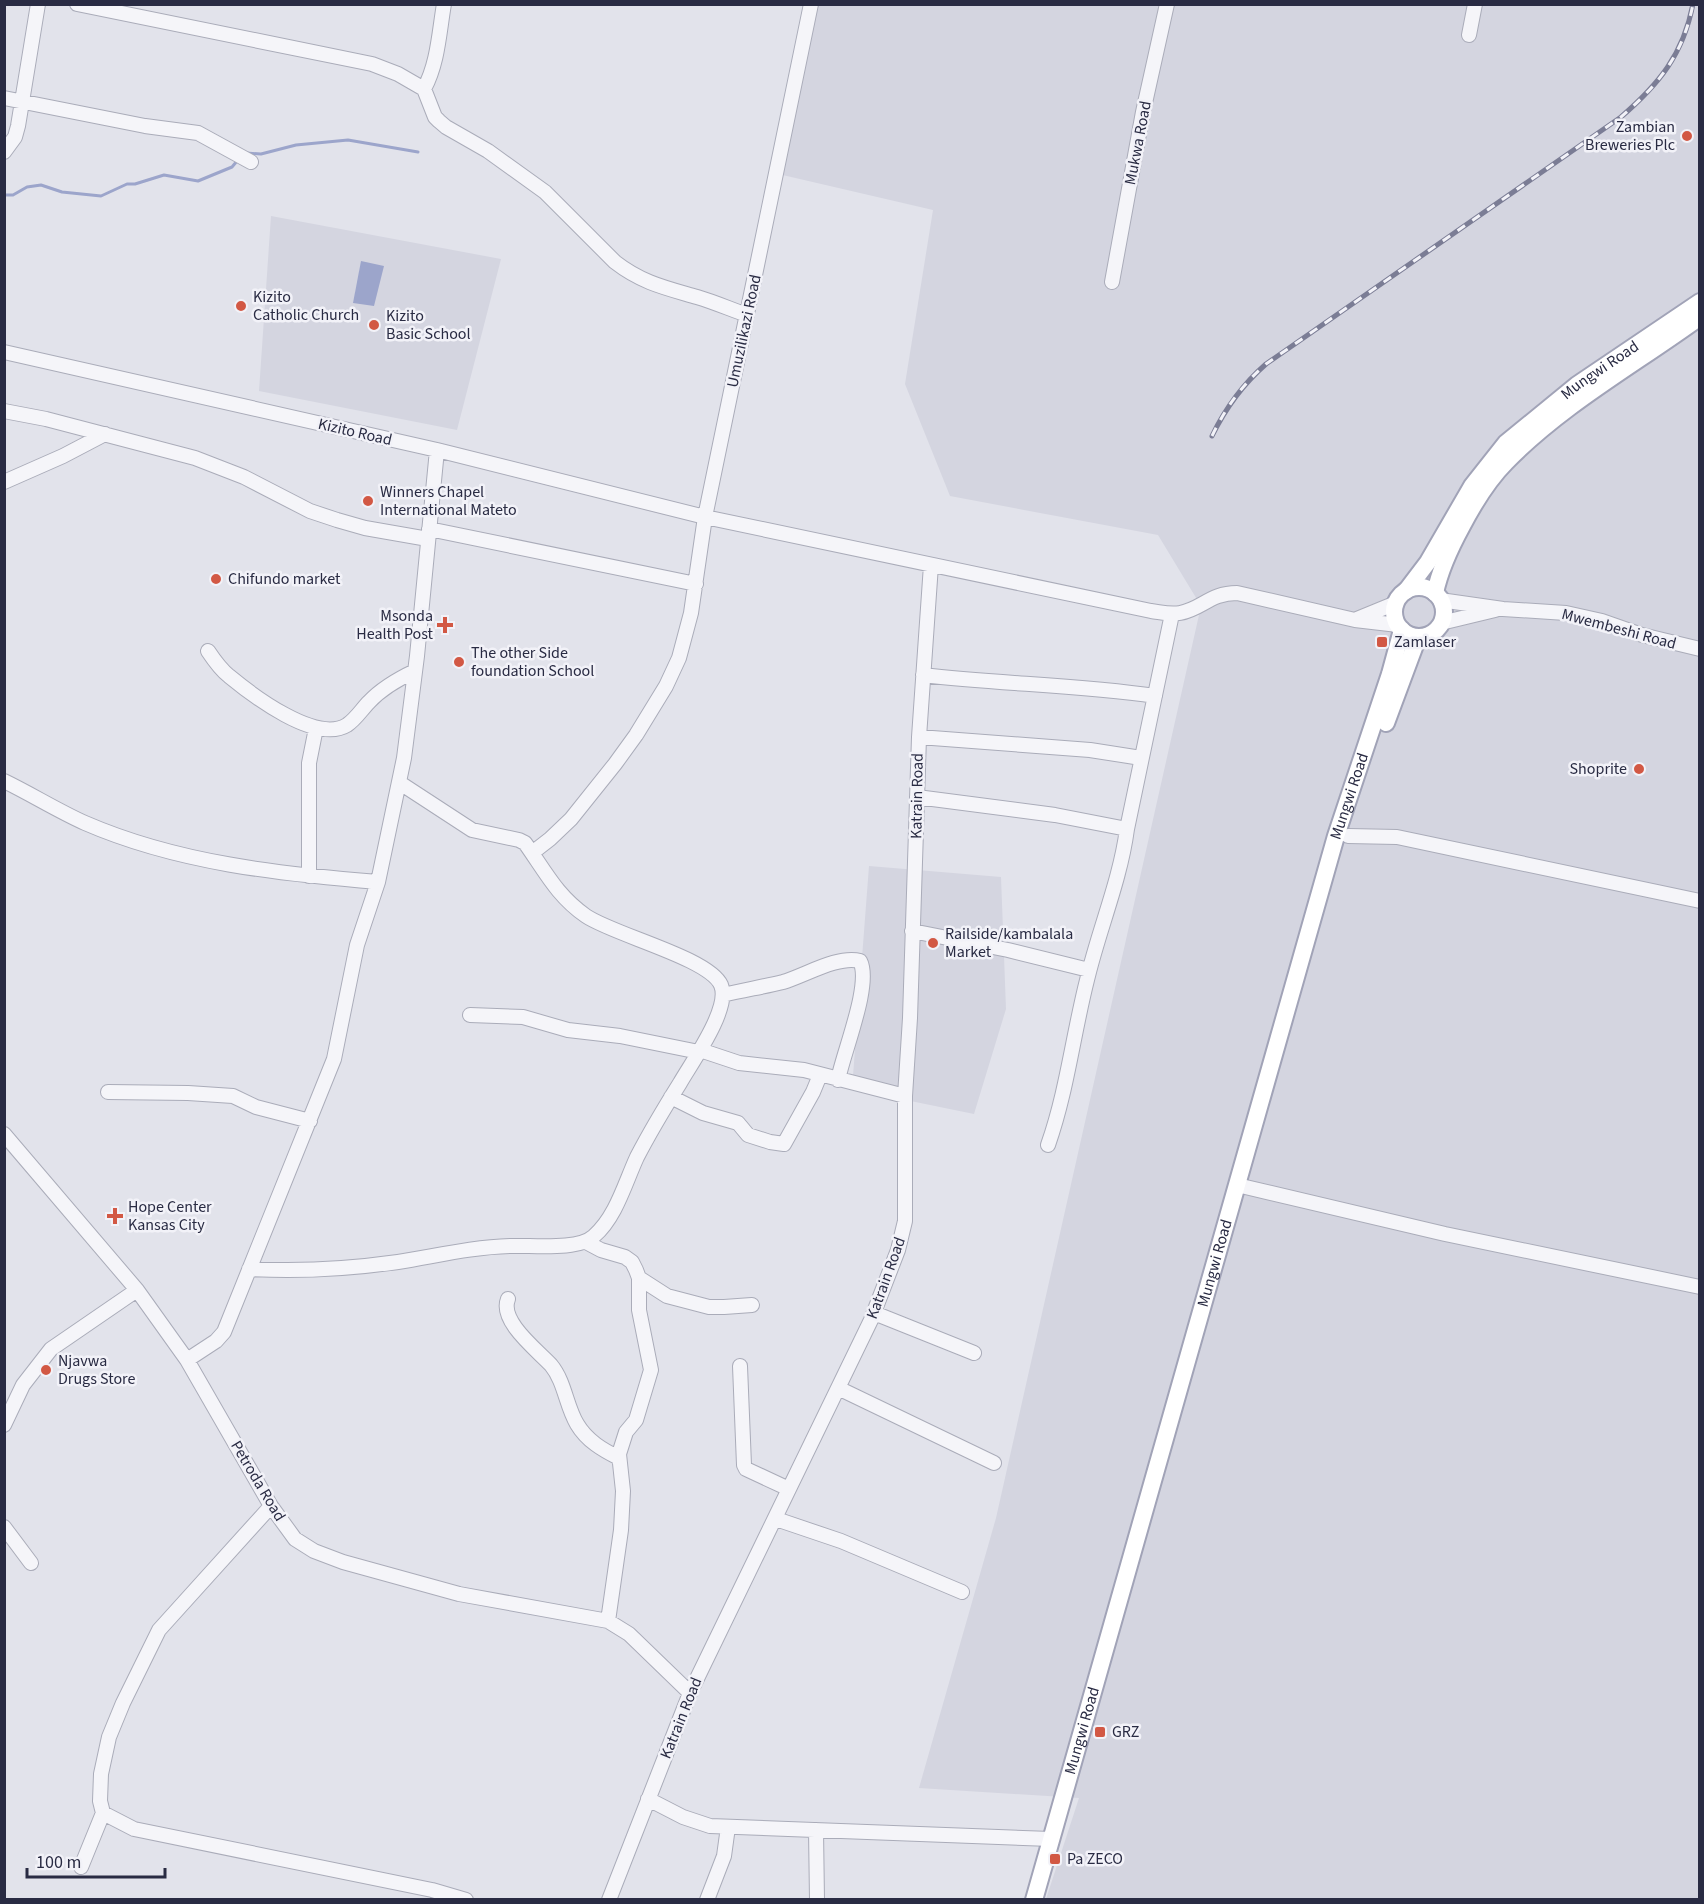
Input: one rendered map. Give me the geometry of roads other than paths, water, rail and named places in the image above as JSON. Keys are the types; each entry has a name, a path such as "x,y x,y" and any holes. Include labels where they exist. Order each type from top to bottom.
{"main road":[{"name":"Mungwi Road","path":"1401,597 1428,562 1472,486 1506,443 1569,391 1700,302"},
{"name":"Mungwi Road","path":"1438,596 1441,569 1454,539 1482,491 1505,463 1560,414 1700,317"},
{"path":"1424,588 1438,596 1444,611 1441,623 1432,634 1406,631 1395,618 1401,597 1424,588"},
{"name":"Mungwi Road","path":"1034,1899 1242,1186 1348,836 1390,709 1406,631"},
{"name":"Mungwi Road","path":"1040,1899 1106,1663 1145,1541 1336,836 1406,631"}],"street":[{"path":"4,152 15,137 23,102 38,4"},
{"path":"77,4 372,64 398,74 424,88 435,117 447,128 488,151 544,192 628,272 662,288 706,300 747,315"},
{"path":"424,88 435,63 444,4"},
{"name":"Umuzilikazi Road","path":"532,853 571,819 615,764 666,686 679,658 691,613 705,517 811,4"},
{"name":"Mukwa Road","path":"1112,282 1143,112 1167,4"},
{"path":"1469,35 1475,4"},
{"path":"4,98 145,126 198,133 251,162"},
{"name":"Kizito Road","path":"4,352 437,450 705,517 1172,614"},
{"path":"4,411 105,434 219,466 310,510 365,528 429,534 568,556 696,584"},
{"path":"4,482 63,456 105,434"},
{"path":"188,1360 216,1341 224,1332 334,1059 357,945 378,882 400,783 415,671 437,450"},
{"name":"Katrain Road","path":"611,1899 690,1693 874,1313 898,1250 905,1221 905,1096 910,1018 919,737 931,565"},
{"path":"1048,1145 1057,1120 1089,970 1117,879 1172,614 1190,610 1217,595 1237,593 1406,631"},
{"path":"1438,596 1503,609"},
{"path":"1355,620 1401,597"},
{"path":"1441,623 1503,609"},
{"name":"Mwembeshi Road","path":"1503,609 1546,610 1575,615 1700,649"},
{"path":"208,651 227,675 256,697 303,724 316,728 330,729 346,725 379,693 415,671"},
{"path":"923,675 972,681 1098,688 1155,696"},
{"path":"309,876 309,763 316,728"},
{"path":"919,737 1090,750 1141,758"},
{"path":"4,781 85,823 178,854 309,876 378,882"},
{"path":"400,783 472,830 525,843 553,886 584,914 598,924 674,953 703,969 718,981 723,995 722,1003 700,1051 638,1156 604,1226 586,1242"},
{"path":"917,797 1055,815 1127,829"},
{"path":"1348,836 1397,837 1700,901"},
{"path":"912,931 1008,950 1089,970"},
{"path":"723,995 781,982 849,960 860,961 862,963 861,988 838,1080"},
{"path":"470,1015 523,1017 568,1030 620,1036 700,1051 739,1063 794,1068 905,1096"},
{"path":"671,1097 704,1113 738,1123 748,1135 784,1144 820,1075"},
{"path":"108,1092 232,1096 256,1107 310,1121"},
{"name":"Petroda Road","path":"4,1134 137,1290 188,1360 271,1506 295,1539 314,1551 343,1562 459,1594 608,1621 628,1634 690,1693"},
{"path":"1242,1186 1445,1234 1700,1287"},
{"path":"249,1269 283,1271 329,1269 402,1261 457,1251 586,1242 628,1259 639,1278 639,1310 651,1371 636,1420 623,1440 619,1458 623,1491 621,1530 608,1621"},
{"path":"639,1278 667,1296 709,1307 752,1305"},
{"path":"4,1425 23,1385 51,1349 137,1290"},
{"path":"508,1299 506,1308 510,1320 557,1374 577,1424 594,1444 619,1458"},
{"path":"874,1313 974,1353"},
{"path":"740,1366 744,1465 746,1469 789,1489"},
{"path":"838,1388 994,1463"},
{"path":"81,1867 103,1813 100,1801 101,1774 109,1737 159,1630 271,1506"},
{"path":"776,1519 841,1541 962,1592"},
{"path":"4,1527 31,1563"},
{"path":"648,1799 710,1826 1051,1839"},
{"path":"103,1813 134,1829 466,1899"},
{"path":"707,1899 724,1856 728,1827"},
{"path":"816,1830 817,1899"}],"water":[{"path":"361,261 384,266 374,306 353,303"}],"waterway":[{"path":"246,153 261,154 296,145 348,140 418,152"},
{"path":"4,195 13,195 27,187 41,185 62,192 101,196 127,184 135,184 164,175 198,181 232,167 237,161"}],"railway":[{"path":"1212,436 1235,397 1266,364 1621,117 1647,93 1668,67 1683,39 1693,4"}],"place":[{"name":"Zambian Breweries Plc","path":"1687,136"},
{"name":"Kizito Catholic Church","path":"241,306"},
{"name":"Kizito Basic School","path":"374,325"},
{"name":"Winners Chapel International Mateto","path":"368,501"},
{"name":"Chifundo market","path":"216,579"},
{"name":"Msonda Health Post","path":"445,625"},
{"name":"Zamlaser","path":"1382,642"},
{"name":"The other Side foundation School","path":"459,662"},
{"name":"Shoprite","path":"1639,769"},
{"name":"Railside/kambalala Market","path":"933,943"},
{"name":"Hope Center Kansas City","path":"115,1216"},
{"name":"Njavwa Drugs Store","path":"46,1370"},
{"name":"GRZ","path":"1100,1732"},
{"name":"Pa ZECO","path":"1055,1859"}]}
